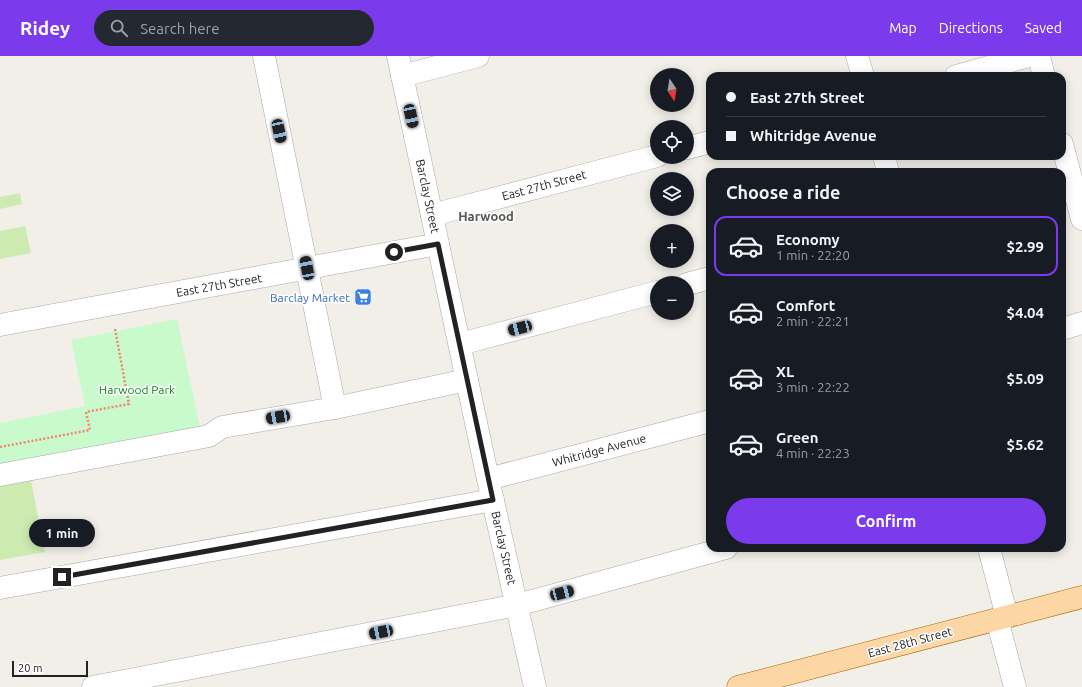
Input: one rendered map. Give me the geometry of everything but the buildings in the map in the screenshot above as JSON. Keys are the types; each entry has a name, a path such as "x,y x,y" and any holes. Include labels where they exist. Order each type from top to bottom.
{"main road":[{"name":"East 28th Street","path":"738,687 1082,597"}],"street":[{"path":"264,56 335,408"},
{"path":"400,66 478,56"},
{"path":"857,56 861,72"},
{"path":"970,72 1028,56"},
{"path":"1039,56 1043,72"},
{"name":"Barclay Street","path":"400,66 488,479 535,687"},
{"path":"694,146 706,143"},
{"name":"East 27th Street","path":"432,215 650,158"},
{"path":"1066,159 1082,220"},
{"name":"East 27th Street","path":"0,325 438,244"},
{"path":"694,282 706,279"},
{"path":"460,344 650,294"},
{"path":"1066,327 1082,323"},
{"path":"0,475 209,436 222,427 335,408 467,380"},
{"name":"Whitridge Avenue","path":"488,479 706,422"},
{"path":"0,588 493,500"},
{"path":"93,687 517,606 712,552"},
{"path":"990,552 1015,687"}],"path":[{"path":"0,446 90,430 86,412 129,404 115,326"}],"green space":[{"path":"20,193 22,204 0,209 0,197"},
{"path":"25,226 31,253 0,259 0,231"},
{"name":"Harwood Park","path":"177,319 202,437 0,475 0,423 85,406 71,340"},
{"path":"29,470 45,552 0,560 0,475"}],"place":[{"name":"Barclay Market","path":"363,297"}],"district":[{"name":"Harwood","path":"486,216"}],"route":[{"path":"62,577 493,500 438,244 394,252"}]}
